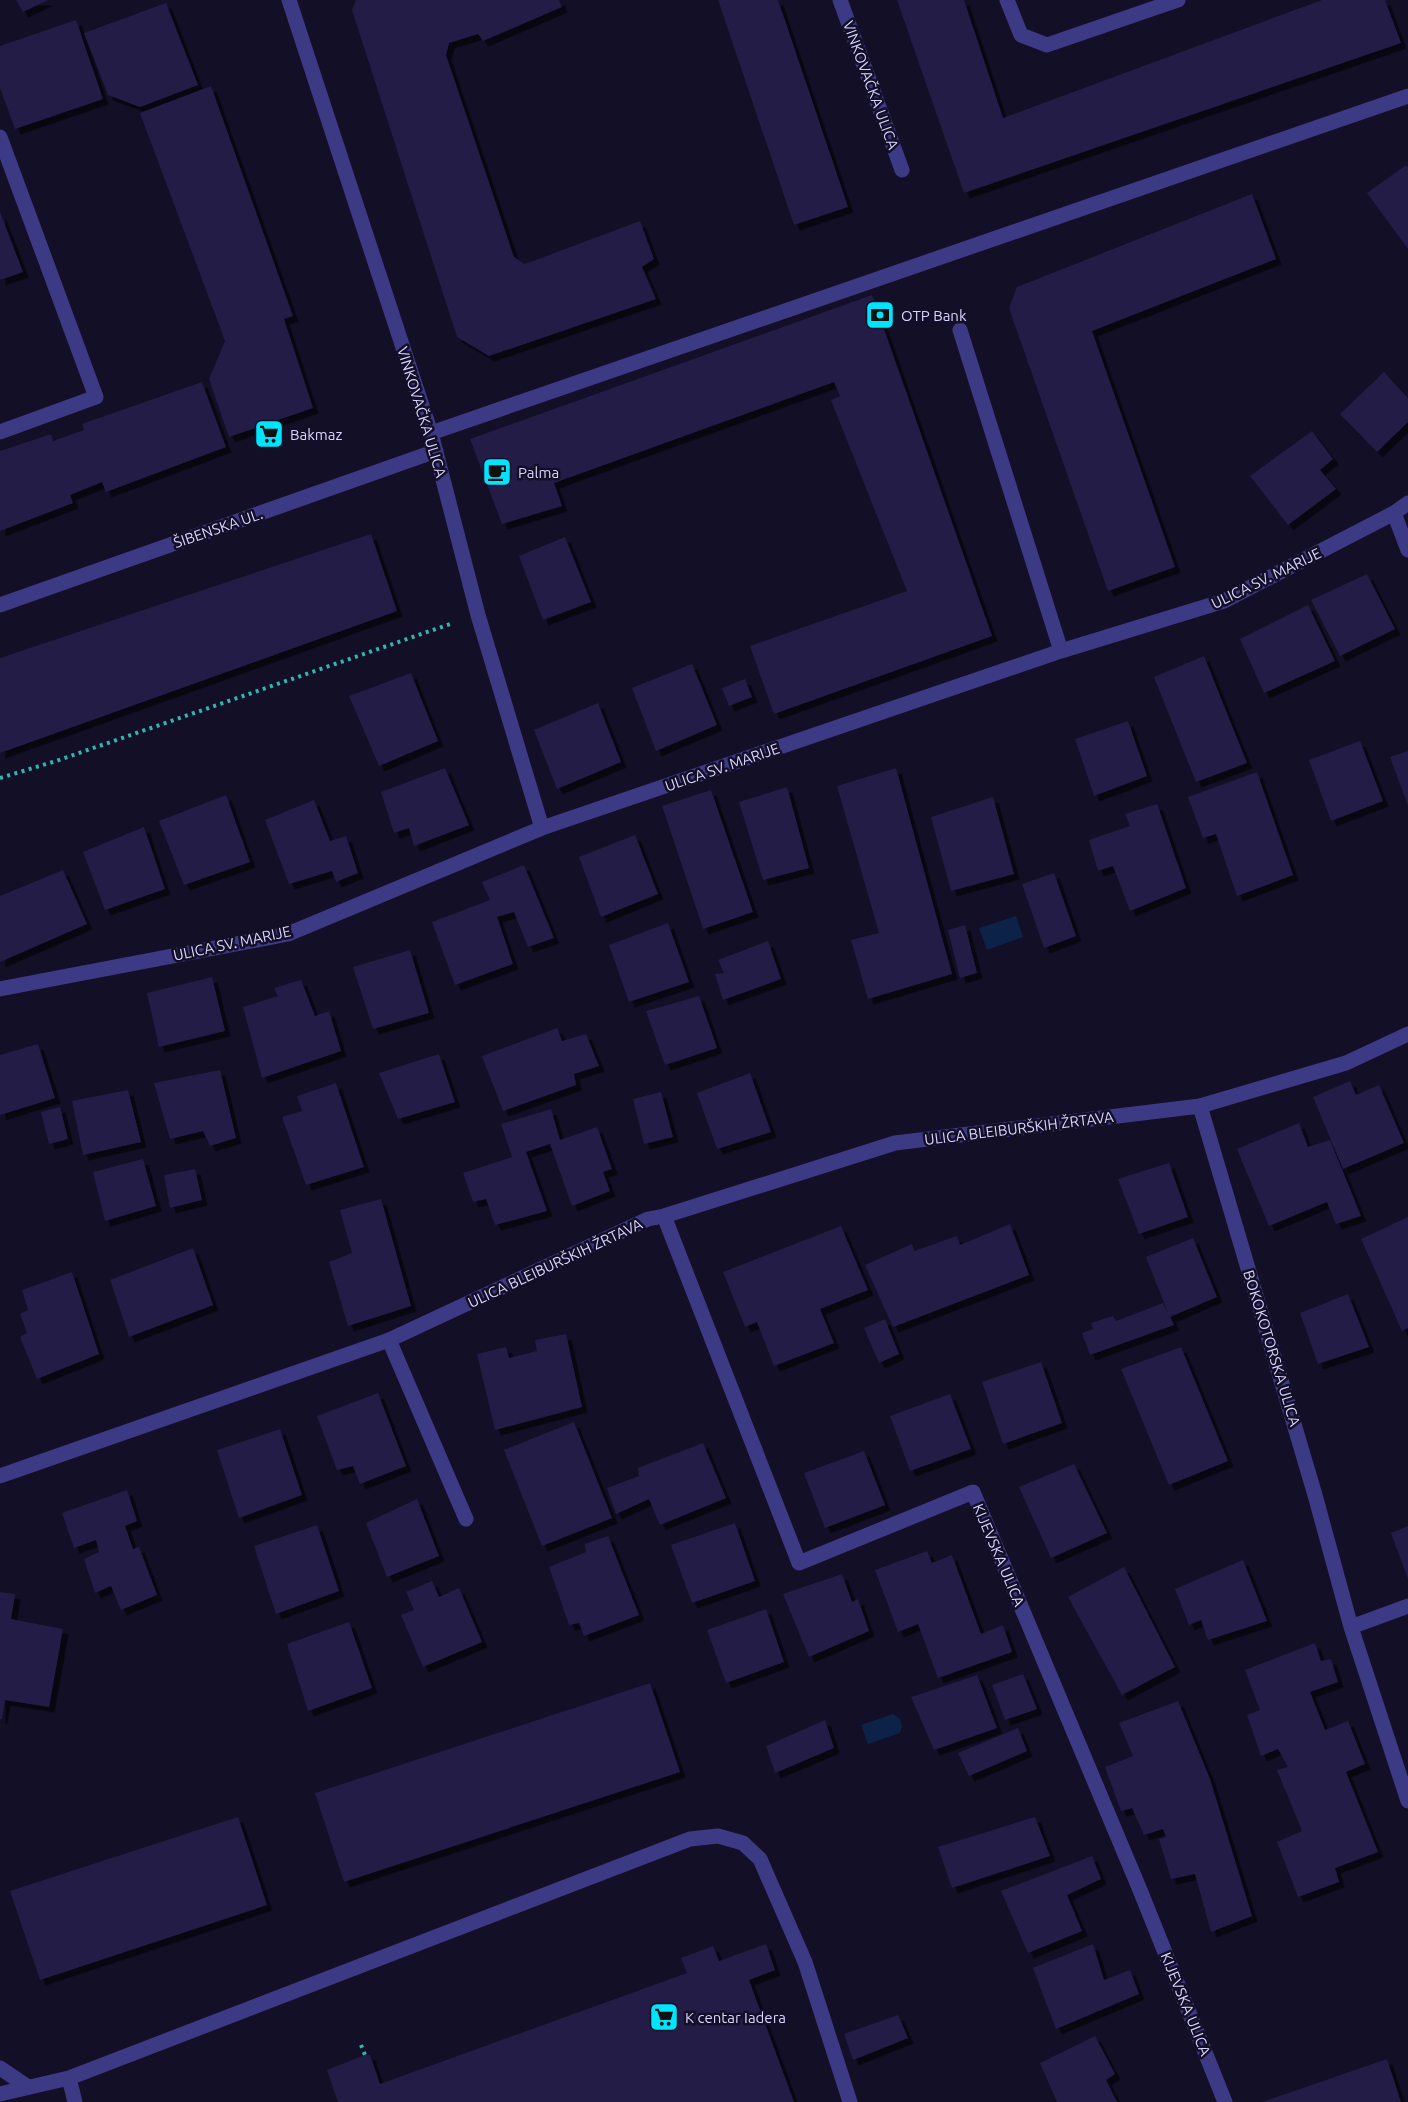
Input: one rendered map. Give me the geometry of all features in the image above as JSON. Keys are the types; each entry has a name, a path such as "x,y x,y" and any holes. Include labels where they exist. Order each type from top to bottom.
{"street":[{"name":"VINKOVAČKA ULICA","path":"290,0 436,451 478,615 543,828"},
{"name":"VINKOVAČKA ULICA","path":"840,0 902,170"},
{"path":"1007,0 1021,35 1047,45 1178,0"},
{"path":"430,433 1408,96"},
{"path":"0,137 96,397 0,432"},
{"path":"960,330 1061,651"},
{"name":"ŠIBENSKA UL.","path":"0,605 436,451"},
{"name":"ULICA SV. MARIJE","path":"0,989 288,934 543,828 1061,651 1224,601 1394,513 1408,503"},
{"path":"1394,513 1408,549"},
{"path":"1200,1106 1346,1063 1408,1034"},
{"name":"ULICA BLEIBURŠKIH ŽRTAVA","path":"0,1476 389,1340 648,1219 664,1216 895,1143 1200,1106"},
{"name":"BOKOKOTORSKA ULICA","path":"1200,1106 1315,1495 1351,1627 1408,1801"},
{"name":"KIJEVSKA ULICA","path":"664,1216 799,1563 973,1492 1140,1890 1225,2102"},
{"path":"389,1340 466,1520"},
{"path":"1351,1627 1408,1606"},
{"path":"0,2094 69,2078 690,1839 718,1836 742,1843 760,1859 805,1962 850,2102"},
{"path":"0,2068 28,2087"},
{"path":"69,2078 75,2102"},
{"path":"0,2080 28,2087"}],"path":[{"path":"0,778 56,761 478,615"},
{"path":"361,2045 365,2055"}],"water":[{"path":"1016,916 1023,937 987,950 979,928"},
{"path":"893,1714 900,1719 902,1726 900,1733 868,1744 861,1725"}],"building":[{"path":"16,0 48,0 23,12"},
{"path":"356,0 559,0 562,7 483,41 478,34 449,43 446,55 514,257 525,264 640,221 654,259 642,267 656,299 489,356 457,337 352,10"},
{"path":"718,0 778,0 848,207 794,225"},
{"path":"897,0 964,0 1003,118 1322,0 1385,0 1401,43 964,193"},
{"path":"166,3 198,85 140,107 108,95 84,33"},
{"path":"76,20 103,99 15,129 0,88 0,46"},
{"path":"211,86 293,316 284,319 313,408 229,437 209,379 225,341 140,113"},
{"path":"1406,165 1408,167 1408,249 1367,193"},
{"path":"1252,194 1276,259 1092,331 1175,567 1108,591 1009,308 1017,287"},
{"path":"0,212 23,272 0,280"},
{"path":"872,295 992,636 774,714 750,646 907,591 831,400 840,396 834,382 554,483 562,506 502,524 470,439"},
{"path":"1384,372 1408,398 1408,422 1377,452 1340,414"},
{"path":"202,382 226,447 106,492 102,482 70,495 73,503 0,531 0,451 51,434 53,441 84,430 82,424"},
{"path":"1312,431 1333,459 1320,470 1336,489 1288,525 1250,476"},
{"path":"371,534 397,611 0,753 0,658"},
{"path":"565,537 591,602 543,620 519,556"},
{"path":"1367,574 1395,629 1340,656 1311,600"},
{"path":"1308,605 1335,661 1264,693 1240,639"},
{"path":"1204,656 1247,763 1196,782 1154,677"},
{"path":"692,664 717,725 656,751 632,688"},
{"path":"411,673 438,741 379,766 349,696"},
{"path":"745,679 752,697 729,706 722,688"},
{"path":"598,703 621,762 557,789 534,730"},
{"path":"1128,721 1147,776 1094,796 1075,739"},
{"path":"1360,741 1383,801 1331,821 1309,760"},
{"path":"1408,751 1408,806 1390,757"},
{"path":"445,768 469,825 414,846 409,828 394,833 381,792"},
{"path":"896,768 952,974 868,999 851,940 879,933 837,786"},
{"path":"1257,772 1293,875 1237,896 1216,834 1203,838 1188,797"},
{"path":"787,787 809,868 763,880 739,802"},
{"path":"711,790 753,912 703,929 662,806"},
{"path":"226,795 250,862 184,885 159,821"},
{"path":"993,797 1014,874 951,891 931,817"},
{"path":"314,800 330,841 346,836 358,873 336,882 332,871 289,884 265,820"},
{"path":"1157,804 1186,888 1130,911 1113,866 1098,871 1089,840 1130,826 1125,814"},
{"path":"144,827 165,889 105,910 83,852"},
{"path":"635,835 658,894 601,917 579,857"},
{"path":"524,865 554,938 528,947 514,912 497,917 513,964 455,985 432,922 490,900 482,882"},
{"path":"63,870 87,924 0,962 0,896"},
{"path":"1054,873 1076,936 1044,948 1022,884"},
{"path":"668,923 689,982 629,1002 609,945"},
{"path":"965,925 977,973 960,978 948,930"},
{"path":"768,941 781,979 723,1000 715,974 724,973 718,960"},
{"path":"410,950 429,1013 373,1029 353,967"},
{"path":"212,977 225,1031 159,1047 147,993"},
{"path":"301,980 315,1016 329,1011 341,1051 262,1078 243,1007 278,996 274,988"},
{"path":"699,996 717,1048 665,1065 646,1011"},
{"path":"557,1028 562,1041 586,1034 599,1066 574,1074 576,1085 503,1111 482,1056"},
{"path":"38,1044 55,1098 0,1115 0,1055"},
{"path":"439,1054 455,1102 398,1119 379,1073"},
{"path":"220,1070 236,1138 210,1146 203,1131 170,1139 154,1083"},
{"path":"750,1073 771,1132 717,1149 697,1093"},
{"path":"1350,1081 1356,1095 1379,1085 1404,1143 1343,1169 1313,1097"},
{"path":"336,1083 364,1167 306,1185 282,1117 302,1111 297,1096"},
{"path":"128,1090 141,1142 83,1155 72,1101"},
{"path":"661,1092 673,1137 644,1144 633,1099"},
{"path":"60,1107 68,1139 49,1144 41,1112"},
{"path":"551,1109 560,1140 597,1127 612,1169 603,1172 610,1191 572,1206 550,1144 526,1152 547,1211 495,1225 486,1199 473,1202 463,1173 512,1157 501,1124"},
{"path":"1299,1123 1308,1147 1330,1140 1361,1216 1336,1224 1327,1202 1269,1226 1237,1149"},
{"path":"143,1159 156,1206 105,1221 93,1172"},
{"path":"1169,1163 1188,1217 1139,1234 1118,1179"},
{"path":"195,1169 202,1200 170,1208 164,1175"},
{"path":"381,1199 411,1306 348,1326 329,1262 352,1253 340,1210"},
{"path":"1408,1217 1408,1328 1402,1331 1361,1239"},
{"path":"1010,1224 1029,1275 893,1327 865,1265 912,1244 914,1251 957,1236 960,1245"},
{"path":"841,1226 868,1290 820,1309 834,1343 774,1366 757,1322 745,1327 723,1272"},
{"path":"1193,1238 1217,1297 1170,1317 1174,1325 1090,1355 1082,1333 1093,1329 1091,1323 1113,1316 1116,1321 1163,1303 1168,1313 1146,1257"},
{"path":"193,1248 213,1305 129,1337 110,1280"},
{"path":"72,1272 99,1354 37,1379 20,1337 27,1333 20,1314 28,1310 22,1290"},
{"path":"1348,1294 1369,1347 1318,1364 1300,1313"},
{"path":"885,1319 899,1354 879,1363 864,1328"},
{"path":"566,1334 582,1407 495,1430 477,1354 506,1347 509,1358 537,1351 535,1340"},
{"path":"1181,1347 1228,1461 1169,1485 1121,1369"},
{"path":"1041,1362 1062,1423 1003,1444 982,1382"},
{"path":"378,1393 406,1466 360,1484 353,1466 337,1470 317,1416"},
{"path":"950,1394 971,1449 910,1471 890,1416"},
{"path":"574,1422 612,1518 542,1546 504,1450"},
{"path":"280,1429 302,1495 239,1518 217,1450"},
{"path":"703,1443 726,1498 660,1525 649,1499 616,1514 607,1488 639,1476 638,1468"},
{"path":"864,1451 885,1505 825,1528 804,1473"},
{"path":"1074,1464 1107,1533 1051,1558 1019,1487"},
{"path":"127,1490 137,1521 125,1526 133,1549 139,1547 157,1595 121,1610 111,1586 95,1593 84,1559 99,1552 96,1540 74,1548 62,1513"},
{"path":"417,1499 439,1556 387,1577 366,1523"},
{"path":"735,1523 755,1581 692,1603 671,1545"},
{"path":"317,1525 339,1591 276,1614 254,1546"},
{"path":"1408,1526 1408,1579 1391,1533"},
{"path":"608,1536 639,1615 584,1636 579,1623 569,1625 549,1567 586,1552 585,1544"},
{"path":"927,1551 932,1563 952,1555 981,1634 1003,1625 1012,1652 938,1678 918,1624 898,1632 875,1570"},
{"path":"1243,1560 1267,1621 1208,1640 1201,1620 1189,1625 1175,1589"},
{"path":"1124,1567 1175,1667 1122,1695 1068,1597"},
{"path":"842,1574 852,1602 858,1599 869,1631 809,1657 783,1594"},
{"path":"432,1581 439,1597 459,1588 482,1642 423,1667 401,1615 414,1610 406,1592"},
{"path":"0,1592 15,1594 11,1619 63,1629 49,1707 5,1700 2,1719 0,1719"},
{"path":"766,1609 784,1662 726,1683 707,1630"},
{"path":"349,1622 372,1688 308,1711 287,1644"},
{"path":"1315,1643 1321,1661 1331,1659 1338,1682 1310,1692 1325,1730 1348,1721 1365,1764 1346,1772 1378,1852 1335,1868 1339,1882 1298,1897 1277,1842 1302,1831 1277,1770 1288,1767 1278,1749 1261,1756 1247,1715 1260,1710 1245,1670"},
{"path":"1023,1674 1037,1709 1005,1720 992,1685"},
{"path":"977,1675 997,1728 934,1750 911,1697"},
{"path":"650,1683 680,1772 344,1882 315,1793"},
{"path":"1178,1701 1210,1779 1252,1916 1211,1932 1195,1874 1171,1879 1159,1839 1166,1837 1163,1829 1144,1835 1132,1808 1121,1811 1105,1767 1133,1756 1119,1723"},
{"path":"825,1720 834,1748 775,1773 766,1746"},
{"path":"1018,1728 1027,1751 969,1776 958,1753"},
{"path":"238,1817 267,1905 40,1980 10,1891"},
{"path":"1035,1817 1050,1856 952,1888 938,1847"},
{"path":"1092,1856 1101,1879 1067,1895 1082,1931 1028,1953 1001,1891"},
{"name":"K centar Iadera","path":"766,1944 775,1970 749,1980 794,2102 338,2102 327,2070 370,2055 380,2084 687,1973 681,1958 713,1946 719,1961"},
{"path":"1093,1944 1104,1980 1130,1970 1139,1994 1056,2029 1033,1968"},
{"path":"898,2015 908,2038 853,2060 844,2034"},
{"path":"1095,2036 1115,2074 1106,2080 1117,2102 1057,2102 1040,2063"},
{"path":"1387,2059 1401,2102 1262,2102"}],"place":[{"name":"OTP Bank","path":"880,315"},
{"name":"Bakmaz","path":"269,434"},
{"name":"Palma","path":"497,472"},
{"name":"K centar Iadera","path":"664,2017"}]}
